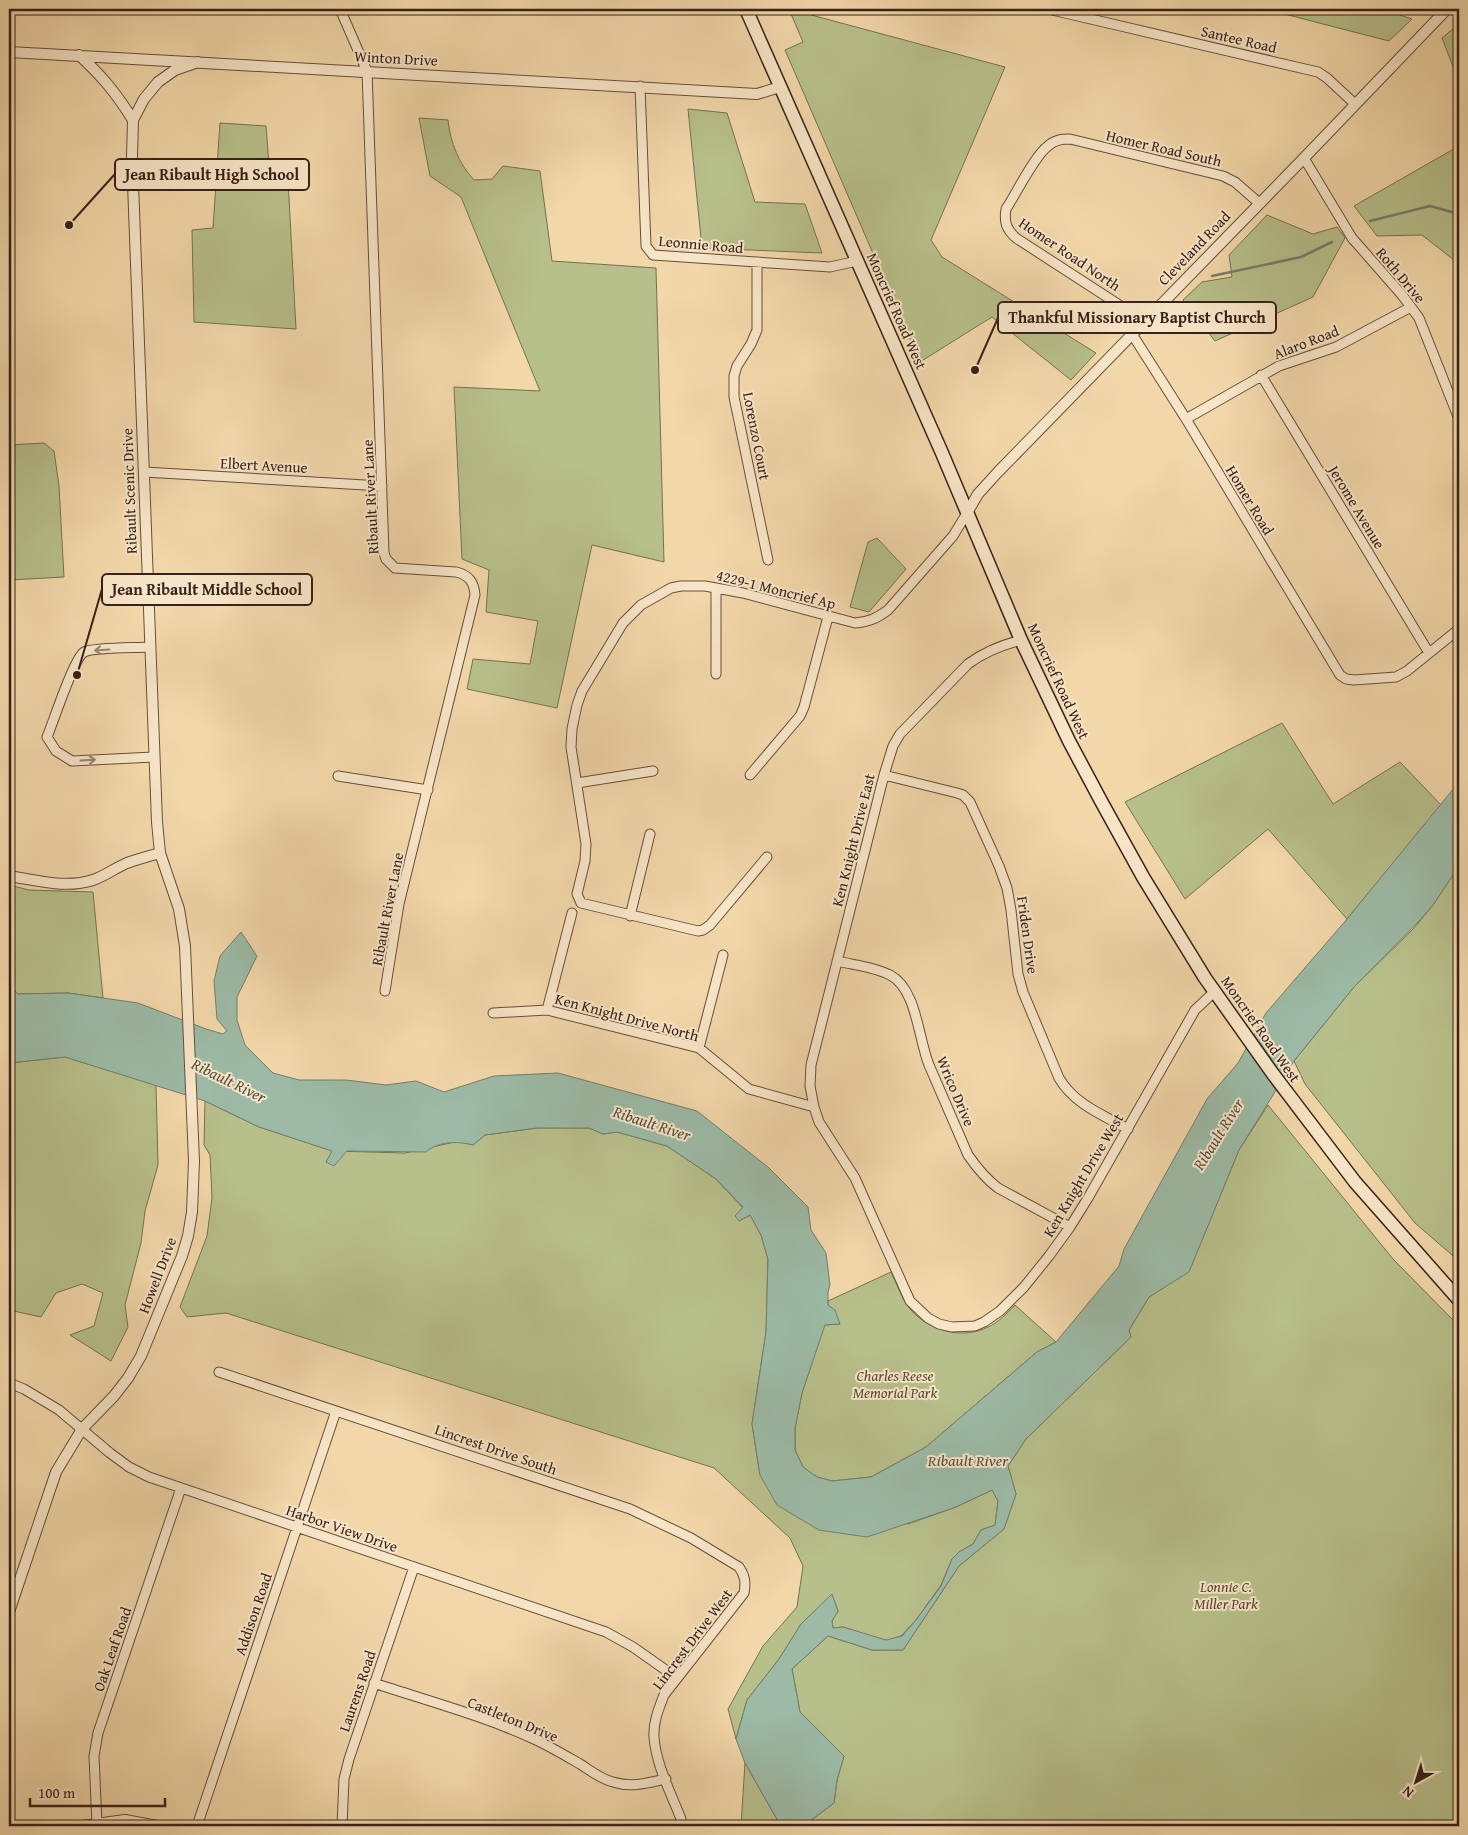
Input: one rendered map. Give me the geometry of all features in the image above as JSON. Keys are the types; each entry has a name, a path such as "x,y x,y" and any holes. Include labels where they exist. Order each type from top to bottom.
{"main road":[{"name":"Moncrief Road West","path":"746,9 1021,640 1100,801 1165,914 1214,992 1241,1030 1354,1182 1459,1300"}],"street":[{"path":"340,9 367,71"},
{"name":"Santee Road","path":"1048,9 1318,72 1355,104"},
{"name":"Cleveland Road","path":"967,513 978,494 1447,9"},
{"name":"Winton Drive","path":"9,52 757,94 780,87"},
{"path":"78,55 103,78 118,96 133,120"},
{"name":"Ribault Scenic Drive","path":"160,853 154,757 132,157 133,120 144,99 158,82 174,70 198,62"},
{"name":"Ribault River Lane","path":"367,71 384,553 389,564 402,569 456,572 470,579 474,587 474,595 428,790 399,904 385,991"},
{"name":"Leonnie Road","path":"640,86 647,249 653,255 830,267 857,261"},
{"name":"Homer Road South","path":"1006,226 1004,219 1006,209 1043,150 1054,141 1061,139 1070,139 1223,176 1236,182 1259,203"},
{"name":"Roth Drive","path":"1304,158 1352,238 1419,318 1459,419"},
{"name":"Homer Road North","path":"1006,226 1016,238 1144,321"},
{"name":"Lorenzo Court","path":"757,262 756,330 737,366 734,376 734,397 768,560"},
{"name":"Alaro Road","path":"1186,419 1261,375 1290,361 1336,347 1411,307"},
{"name":"Homer Road","path":"1132,334 1186,419 1340,675 1346,679 1354,680 1396,677 1429,654"},
{"name":"Jerome Avenue","path":"1261,375 1429,654"},
{"name":"Elbert Avenue","path":"144,472 382,486"},
{"name":"4229-1 Moncrief Ap","path":"630,916 584,904 578,900 577,894 585,861 586,844 571,738 577,705 582,691 623,623 641,605 671,588 681,586 705,586 743,593 855,623 867,622 888,610 953,536 967,513"},
{"path":"716,588 716,674"},
{"path":"750,775 800,716 828,616"},
{"path":"1429,654 1459,629"},
{"name":"Ken Knight Drive East","path":"814,1108 810,1086 811,1065 893,746 900,734 958,674 977,658 1004,645 1021,640"},
{"path":"150,647 85,652 76,662 47,738 56,751 72,761 154,757"},
{"path":"577,784 653,771"},
{"name":"Friden Drive","path":"884,775 957,793 963,795 970,802 1000,866 1011,910 1017,965 1021,983 1031,1014 1060,1078 1064,1086 1079,1101 1128,1128"},
{"path":"338,776 428,790"},
{"path":"650,834 630,916 692,931 704,930 710,925 767,858"},
{"path":"9,876 52,883 83,882 109,874 127,863 160,853"},
{"name":"Howell Drive","path":"9,1612 56,1472 82,1429 124,1384 144,1348 182,1256 188,1236 192,1212 194,1162 185,946 179,909 160,853"},
{"path":"547,1010 572,913"},
{"path":"700,1048 723,954"},
{"name":"Wrico Drive","path":"837,960 888,974 901,984 910,997 926,1058 968,1155 974,1164 998,1188 1070,1227"},
{"name":"Ken Knight Drive West","path":"814,1108 819,1122 856,1178 910,1301 928,1318 939,1324 952,1327 975,1326 992,1318 1024,1286 1070,1227 1195,1010 1214,992"},
{"name":"Ken Knight Drive North","path":"493,1013 547,1010 700,1048 749,1089 814,1108"},
{"name":"Lincrest Drive South","path":"219,1372 630,1509 691,1538 733,1563 744,1574 746,1583"},
{"name":"Harbor View Drive","path":"9,1383 59,1410 129,1467 150,1477 606,1632 633,1646 677,1678"},
{"name":"Addison Road","path":"197,1826 336,1411"},
{"name":"Oak Leaf Road","path":"97,1824 94,1756 98,1733 181,1488"},
{"name":"Laurens Road","path":"342,1826 342,1800 346,1772 414,1567"},
{"name":"Lincrest Drive West","path":"681,1826 681,1820 657,1752 654,1736 658,1710 664,1695 740,1601 746,1583"},
{"name":"Castleton Drive","path":"374,1683 504,1726 536,1740 614,1783 627,1785 646,1784 666,1779"},
{"path":"82,1826 125,1820 157,1826"}],"green space":[{"path":"789,9 1005,67 931,240 942,257 1096,353 1071,380 992,317 920,362 785,50 803,42"},
{"path":"1265,9 1382,9 1412,19 1389,41"},
{"path":"1459,24 1459,82 1442,38"},
{"path":"688,109 727,113 755,202 805,204 822,253 702,248"},
{"path":"419,118 448,120 456,152 474,180 492,179 503,166 540,171 552,261 656,268 664,562 592,545 557,708 467,689 473,659 530,664 538,621 486,612 489,570 462,559 454,387 540,391 461,197 430,176"},
{"path":"220,123 266,126 270,178 288,180 296,329 194,322 192,230 213,228"},
{"path":"1459,146 1459,264 1422,235 1377,236 1354,206"},
{"path":"1267,215 1313,234 1337,227 1345,238 1313,297 1215,341 1183,300 1202,282 1232,277 1229,255"},
{"path":"44,443 54,451 59,486 64,577 9,580 9,445"},
{"path":"877,538 906,569 869,612 850,607 868,542"},
{"path":"1282,723 1333,804 1400,762 1441,805 1347,919 1268,829 1185,899 1125,802"},
{"path":"1459,866 1459,1261 1415,1223 1305,1084 1294,1061 1354,987 1414,928 1433,905"},
{"path":"9,885 29,890 93,892 103,998 68,993 18,994 9,985"},
{"path":"65,1057 156,1085 158,1165 145,1211 141,1243 125,1305 128,1327 111,1361 70,1335 94,1326 103,1293 82,1284 56,1293 41,1317 9,1310 9,1063"},
{"path":"205,1101 259,1127 333,1151 405,1153 459,1141 473,1145 485,1135 537,1128 589,1128 603,1134 617,1132 667,1146 716,1179 743,1208 739,1221 750,1215 761,1235 768,1259 766,1332 752,1424 760,1475 908,1524 956,1507 992,1490 998,1501 995,1525 981,1530 973,1544 959,1552 952,1559 941,1585 916,1620 901,1636 886,1641 843,1627 833,1628 832,1621 838,1611 832,1595 801,1624 779,1659 747,1700 736,1739 728,1709 763,1646 797,1607 803,1566 790,1538 714,1468 226,1313 187,1317 180,1307 207,1236 212,1198 210,1155 204,1145"},
{"name":"Lonnie C. Miller Park","path":"1268,1105 1393,1259 1459,1326 1459,1826 803,1826 834,1803 837,1780 844,1756 800,1712 792,1669 828,1636 872,1650 903,1650 959,1566 1004,1529 1016,1494 1008,1466 1026,1439 1131,1337 1129,1330 1149,1297 1189,1271 1239,1150"},
{"name":"Charles Reese Memorial Park","path":"891,1272 902,1297 911,1310 918,1317 937,1328 957,1333 978,1331 995,1323 1015,1305 1056,1342 1037,1352 926,1447 871,1477 832,1481 817,1477 803,1467 795,1450 795,1428 802,1393 824,1325 840,1324 828,1305 828,1301"},
{"path":"745,1763 778,1821 793,1826 741,1826"}],"water":[{"name":"Ribault River","path":"1459,782 1459,866 1433,905 1354,987 1294,1061 1239,1150 1189,1272 1149,1297 1129,1330 1131,1337 1026,1439 1008,1466 1016,1494 1004,1529 959,1566 903,1650 872,1650 828,1636 792,1669 800,1712 844,1756 837,1780 834,1803 803,1826 793,1826 778,1821 745,1763 736,1739 747,1700 779,1659 801,1624 832,1594 838,1611 832,1621 833,1628 843,1627 886,1640 902,1636 941,1586 952,1559 959,1552 973,1544 981,1530 995,1525 998,1501 992,1490 956,1507 867,1537 819,1530 777,1505 760,1475 752,1424 766,1332 768,1259 761,1235 750,1215 739,1221 735,1216 743,1207 716,1179 667,1146 617,1132 603,1134 589,1128 537,1128 485,1135 473,1145 448,1143 431,1148 426,1152 347,1151 334,1166 326,1162 332,1151 259,1127 205,1101 65,1057 9,1063 9,985 18,994 68,993 138,1003 223,1034 227,1031 217,1019 214,981 220,956 241,932 257,956 237,997 237,1020 245,1045 273,1073 299,1080 346,1080 386,1085 416,1081 444,1092 494,1076 558,1073 697,1111 769,1168 808,1207 811,1230 826,1253 830,1285 828,1305 835,1310 840,1324 825,1325 802,1393 795,1428 795,1450 803,1467 817,1477 832,1481 871,1477 926,1447 1037,1352 1056,1342 1119,1266 1124,1249 1207,1099 1238,1063 1266,1013 1347,919"}],"waterway":[{"path":"1370,221 1430,206 1459,214"},
{"path":"1212,276 1301,257 1332,242"}],"place":[{"name":"Jean Ribault High School","path":"69,225"},
{"name":"Thankful Missionary Baptist Church","path":"975,370"},
{"name":"Jean Ribault Middle School","path":"77,675"}]}
